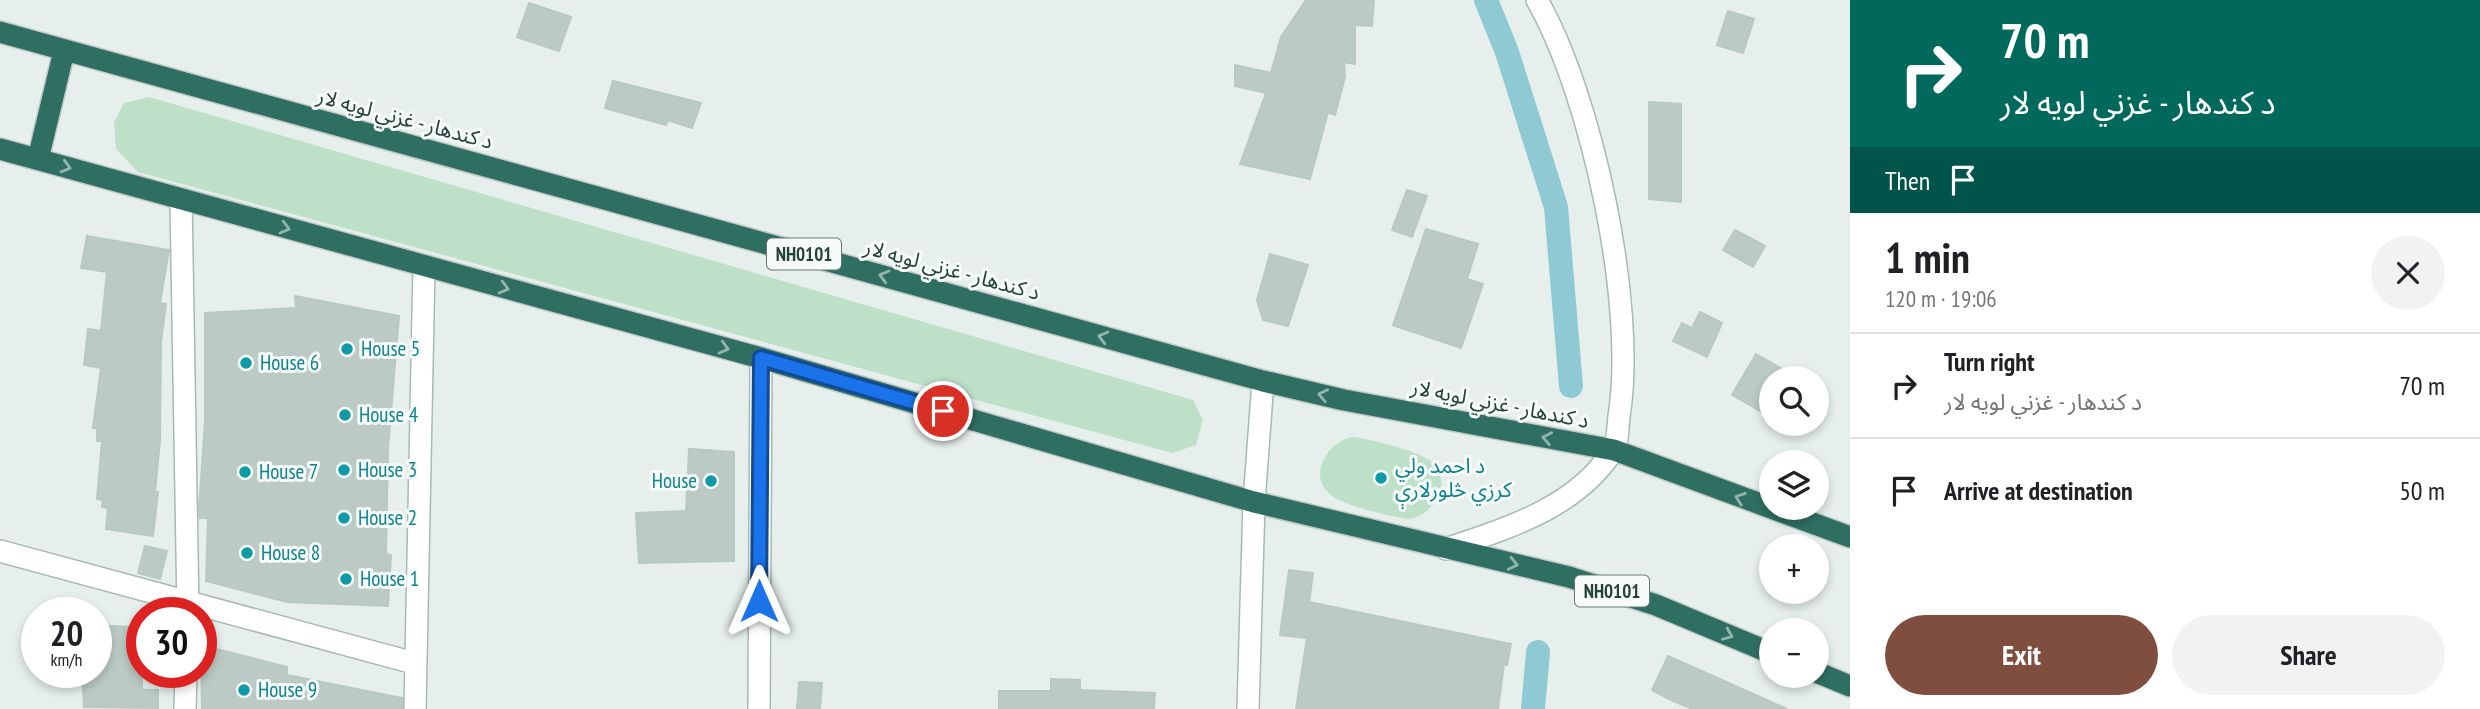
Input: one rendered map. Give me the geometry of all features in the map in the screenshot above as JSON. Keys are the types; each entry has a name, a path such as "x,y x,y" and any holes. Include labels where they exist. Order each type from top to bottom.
{"highway":[{"name":"د کندهار - غزني لويه لار","path":"0,32 1263,381 1344,400 1614,450 1850,537"},
{"path":"38,159 64,51"},
{"name":"NH0101","path":"0,149 761,358 1254,502 1569,577 1656,605 1759,648"},
{"path":"1829,677 1850,686"}],"street":[{"path":"1446,549 1526,521 1576,493 1614,450 1625,381 1615,263 1594,150 1568,71 1536,0"},
{"path":"181,199 188,597"},
{"path":"415,709 424,266"},
{"path":"759,709 761,358"},
{"path":"1248,709 1254,502 1263,381"},
{"path":"0,551 152,597"},
{"path":"217,615 414,663"},
{"path":"186,688 186,709"}],"green space":[{"path":"149,97 1193,400 1203,420 1196,445 1172,453 138,172 116,149 114,123 124,103"},
{"path":"1352,437 1410,451 1435,465 1441,483 1435,502 1420,516 1410,519 1371,511 1335,498 1321,482 1322,463 1334,447"}],"building":[{"path":"1306,0 1374,0 1372,26 1355,25 1355,64 1344,62 1345,77 1335,115 1328,112 1310,179 1240,164 1266,93 1235,86 1235,65 1271,73 1281,37"},
{"path":"529,3 571,17 559,51 517,37"},
{"path":"1728,11 1754,19 1743,53 1717,45"},
{"path":"613,81 701,103 692,128 668,120 666,125 605,108"},
{"path":"1649,102 1681,104 1681,202 1649,199"},
{"path":"1407,190 1427,196 1412,237 1392,230"},
{"path":"1426,229 1478,244 1467,279 1483,284 1461,348 1393,325"},
{"path":"1735,230 1765,246 1753,267 1723,250"},
{"path":"87,236 169,250 160,303 166,304 161,342 160,440 155,492 158,492 153,536 106,529 108,508 102,507 103,500 97,499 102,441 97,441 97,428 93,428 101,368 84,365 88,329 101,331 107,272 81,268"},
{"path":"1270,254 1308,265 1288,326 1263,320 1257,300"},
{"path":"295,296 399,316 388,448 386,554 391,555 388,606 287,602 206,581 208,518 200,518 199,510 205,421 205,313 296,308"},
{"path":"1700,312 1722,323 1707,357 1673,341 1682,323 1692,328"},
{"path":"1756,354 1777,366 1759,366 1759,410 1732,395"},
{"name":"House","path":"689,449 734,452 734,561 639,563 636,513 686,511"},
{"path":"145,546 167,551 160,579 138,573"},
{"path":"1289,570 1313,573 1309,602 1511,644 1507,665 1504,664 1498,709 1296,709 1307,638 1280,635"},
{"path":"112,626 126,627 126,688 158,690 158,708 84,707 83,688 112,688"},
{"name":"House 9","path":"217,649 287,667 287,675 402,698 402,709 202,709 202,688 217,688"},
{"path":"1668,656 1787,709 1692,709 1669,699 1652,690"},
{"path":"1051,679 1080,680 1080,690 1155,693 1154,709 999,709 999,691 1051,691"},
{"path":"799,682 822,683 820,709 797,709"}],"waterway":[{"path":"1486,0 1507,52 1556,207 1571,386"},
{"path":"1533,709 1538,652"}],"place":[{"name":"House 5","path":"347,349"},
{"name":"House 6","path":"246,363"},
{"name":"House 4","path":"345,415"},
{"name":"House 3","path":"344,470"},
{"name":"House 7","path":"245,472"},
{"name":"د احمد ولي کرزي څلورلارې","path":"1381,478"},
{"name":"House","path":"711,481"},
{"name":"House 2","path":"344,518"},
{"name":"House 8","path":"247,553"},
{"name":"House 1","path":"346,579"},
{"name":"House 9","path":"244,690"}],"route":[{"path":"759,601 761,358 943,411"}]}
